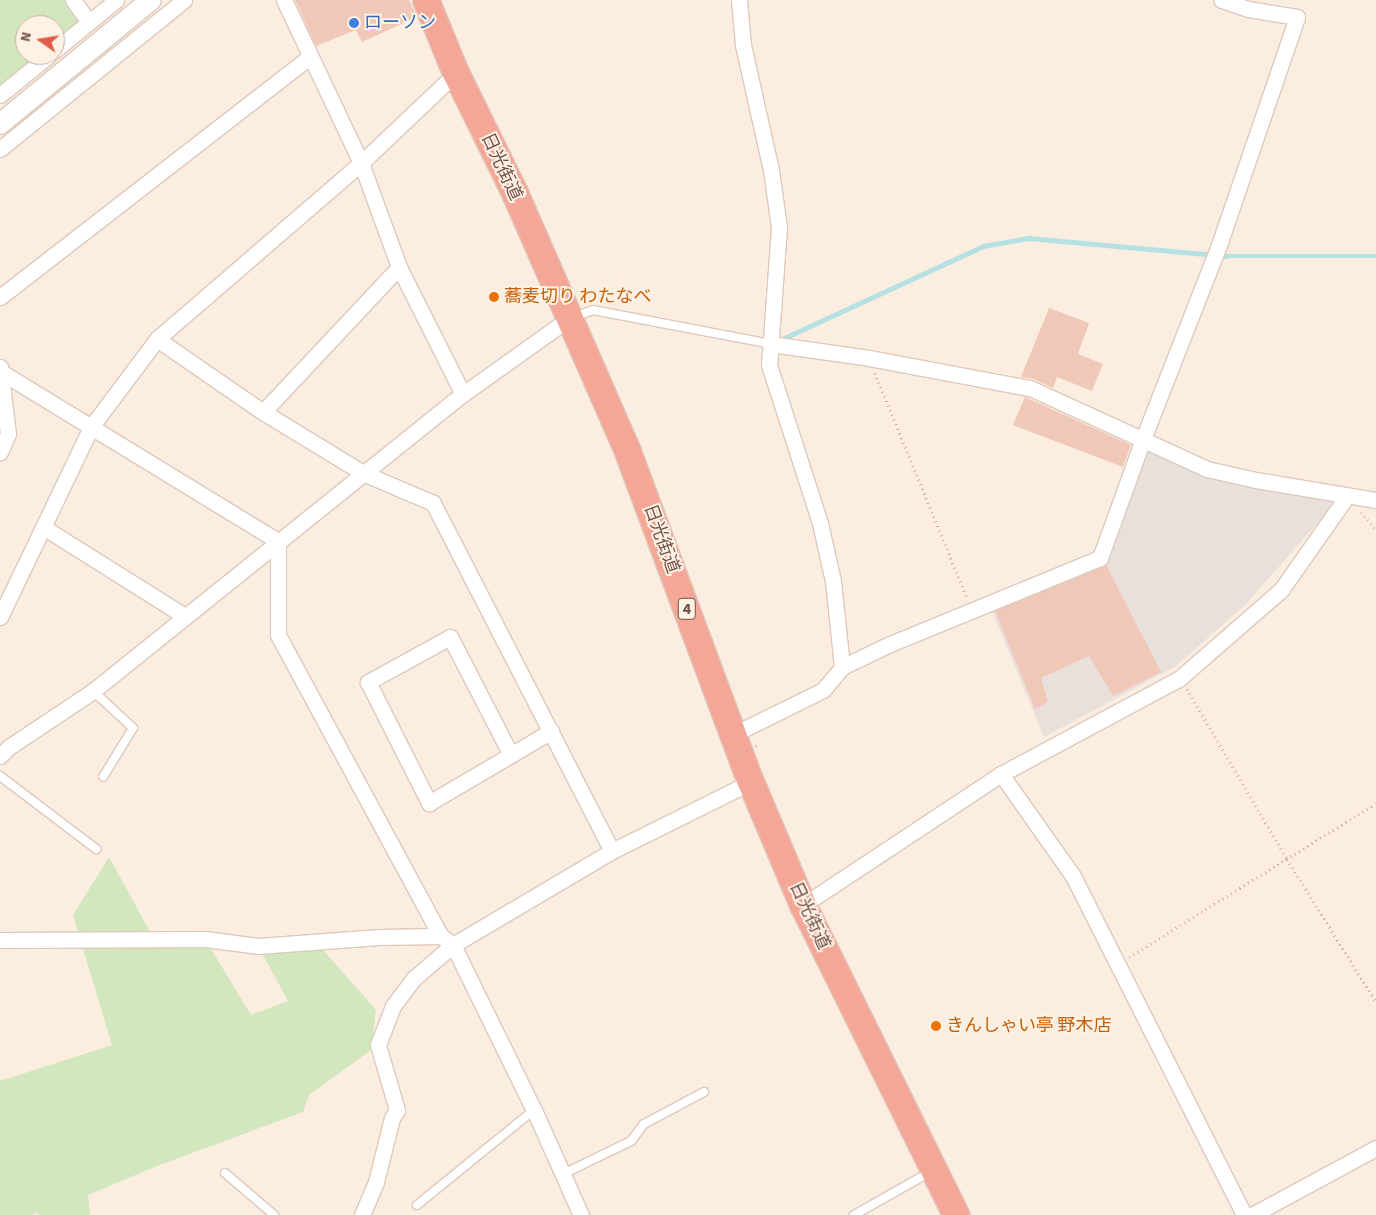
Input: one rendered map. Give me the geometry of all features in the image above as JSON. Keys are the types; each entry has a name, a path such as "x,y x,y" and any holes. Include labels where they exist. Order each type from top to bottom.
{"highway":[{"name":"日光街道","path":"426,0 456,73 515,193 568,319 628,452 731,746 752,782 803,905 956,1215"}],"main road":[{"path":"0,124 151,0"}],"street":[{"path":"73,0 89,22"},
{"path":"65,42 116,0"},
{"path":"0,149 184,0"},
{"path":"284,0 309,57 361,163 399,267 463,394"},
{"path":"739,0 743,45 772,170 779,227 769,364 820,523 833,581 842,667"},
{"path":"731,746 823,690 842,667 890,644 1100,558 1143,439 1218,245 1297,17 1248,9 1222,0"},
{"path":"0,297 309,57"},
{"path":"0,95 37,65"},
{"path":"0,617 91,427 157,338 361,163 456,73"},
{"path":"263,412 399,267"},
{"path":"3,746 93,691 463,394 568,319"},
{"path":"157,338 263,412 363,474 433,503 612,851"},
{"path":"771,344 869,358 1030,388 1207,469 1256,480 1376,500"},
{"path":"0,367 8,434 0,452"},
{"path":"1,372 278,542"},
{"path":"803,905 1001,774 1180,678 1281,590 1347,496"},
{"path":"43,527 185,616"},
{"path":"278,542 278,635 447,940 534,1110 581,1215"},
{"path":"511,755 450,636 368,682 429,803 511,755 551,731"},
{"path":"1001,774 1073,876 1244,1215"},
{"path":"362,1215 376,1182 392,1118 397,1110 378,1045 393,1006 413,979 447,940 612,851 752,782"},
{"path":"0,940 205,939 258,946 379,937 447,940"},
{"path":"1252,1215 1376,1148"}],"lane":[{"path":"568,319 593,310 771,344"},
{"path":"93,691 133,728 103,777"},
{"path":"0,776 96,850"},
{"path":"563,1174 631,1141 644,1124 704,1092"},
{"path":"418,1206 534,1110"},
{"path":"854,1215 934,1170"},
{"path":"225,1172 274,1215"}],"path":[{"path":"869,358 973,610"},
{"path":"1180,678 1287,858 1376,1002"},
{"path":"731,746 759,744"},
{"path":"1117,965 1376,803"}],"shaded area":[{"path":"1147,445 1338,500 1245,605 1176,666 1044,737 991,609 1105,557"}],"green space":[{"path":"0,0 66,0 78,16 77,26 65,35 65,15 15,15 15,65 25,65 0,85"},
{"path":"109,857 154,939 205,939 251,1015 288,1001 258,946 316,942 376,1010 371,1050 309,1095 303,1112 157,1166 88,1195 90,1215 39,1215 38,1212 32,1215 0,1215 0,1081 112,1045 73,915"}],"building":[{"name":"ローソン","path":"295,0 409,0 417,17 362,42 356,30 316,46"},
{"path":"1049,308 1089,323 1078,354 1103,364 1092,391 1057,377 1053,388 1034,379 1021,377"},
{"path":"1025,397 1131,445 1123,467 1013,425"},
{"path":"1106,565 1161,672 1113,696 1089,656 1041,678 1048,702 1035,709 995,611"}],"waterway":[{"path":"780,340 983,246 1029,238 1226,256 1376,256"}],"place":[{"name":"ローソン","path":"354,23"},
{"name":"蕎麦切り わたなべ","path":"494,297"},
{"name":"きんしゃい亭 野木店","path":"936,1026"}]}
